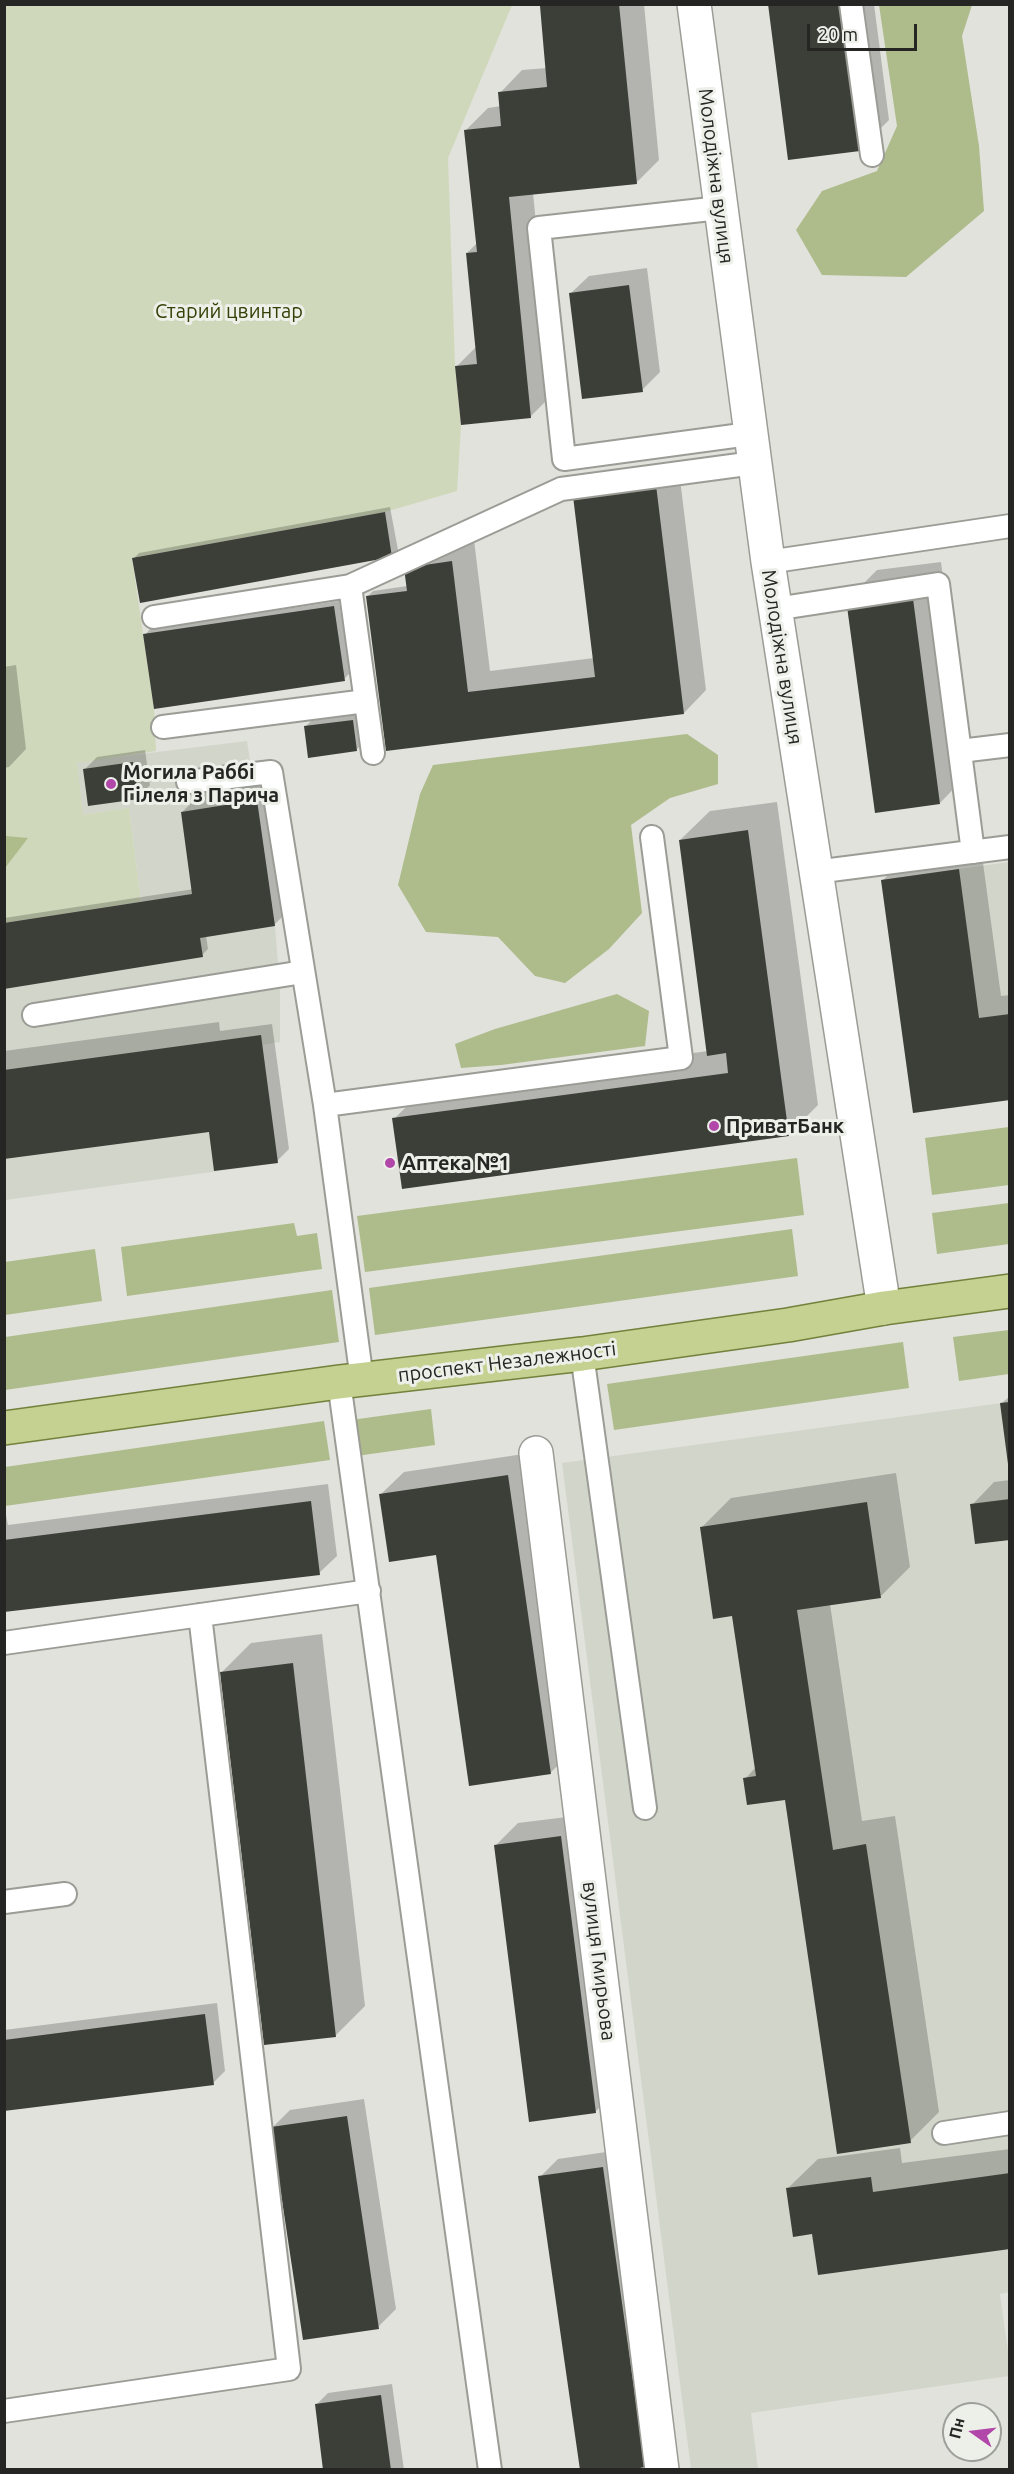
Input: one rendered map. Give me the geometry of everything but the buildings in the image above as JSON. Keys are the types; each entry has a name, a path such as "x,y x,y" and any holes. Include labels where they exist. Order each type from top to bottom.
{"main road":[{"name":"проспект Незалежності","path":"4,1428 350,1381 582,1354 1010,1291"}],"street":[{"name":"Молодіжна вулиця","path":"694,4 751,448 884,1308"},
{"name":"вулиця Гмирьова","path":"536,1453 662,2469"}],"lane":[{"path":"851,4 872,155"},
{"path":"720,208 539,228 564,459 751,448"},
{"path":"154,617 351,586 561,489 751,448"},
{"path":"768,562 1010,526"},
{"path":"775,609 938,584 973,852"},
{"path":"351,586 373,753"},
{"path":"163,727 366,701"},
{"path":"960,751 1010,745"},
{"path":"188,782 271,772 325,1105 369,1591 490,2469"},
{"path":"325,1105 681,1058 652,837"},
{"path":"815,872 1010,847"},
{"path":"34,1015 303,972"},
{"path":"582,1354 645,1808"},
{"path":"4,1643 369,1591"},
{"path":"4,2411 289,2369 200,1615"},
{"path":"4,1902 65,1894"},
{"path":"944,2133 1010,2123"}],"shaded area":[{"path":"247,741 275,926 280,987 280,1042 262,1045 278,1163 5,1200 4,923 141,902 129,808 83,815 76,762"},
{"path":"1009,862 1009,1100 913,1113 881,880"},
{"path":"1009,1402 1010,2292 1000,2294 1009,2359 1009,2376 751,2413 758,2469 691,2469 562,1463"}],"green space":[{"name":"Старий цвинтар","path":"4,5 512,5 448,158 455,366 461,425 457,491 385,512 132,558 154,709 156,751 77,763 83,815 129,808 141,902 4,923"},
{"path":"879,5 972,5 962,36 979,146 984,211 906,277 822,275 796,230 822,191 877,171 897,126"},
{"path":"687,734 718,755 718,784 670,798 631,825 642,913 609,949 565,983 535,976 498,937 426,932 398,885 420,794 433,765"},
{"path":"4,836 28,838 5,868"},
{"path":"617,994 649,1011 645,1046 461,1068 455,1044 495,1029"},
{"path":"1009,1127 1009,1185 932,1195 925,1138"},
{"path":"797,1158 804,1215 365,1272 357,1216"},
{"path":"1009,1203 1009,1244 937,1254 932,1213"},
{"path":"294,1223 297,1236 317,1233 322,1269 127,1296 121,1247"},
{"path":"792,1229 798,1276 375,1335 369,1288"},
{"path":"95,1249 102,1301 5,1315 5,1262"},
{"path":"332,1290 339,1342 5,1390 5,1337"},
{"path":"1009,1330 1009,1374 959,1381 953,1337"},
{"path":"903,1342 909,1388 614,1430 607,1384"},
{"path":"431,1409 435,1445 356,1456 351,1420"},
{"path":"324,1421 330,1460 5,1506 5,1467"}],"place":[{"name":"Могила Раббі Гілеля з Парича","path":"111,784"},
{"name":"ПриватБанк","path":"714,1126"},
{"name":"Аптека №1","path":"390,1163"}]}
